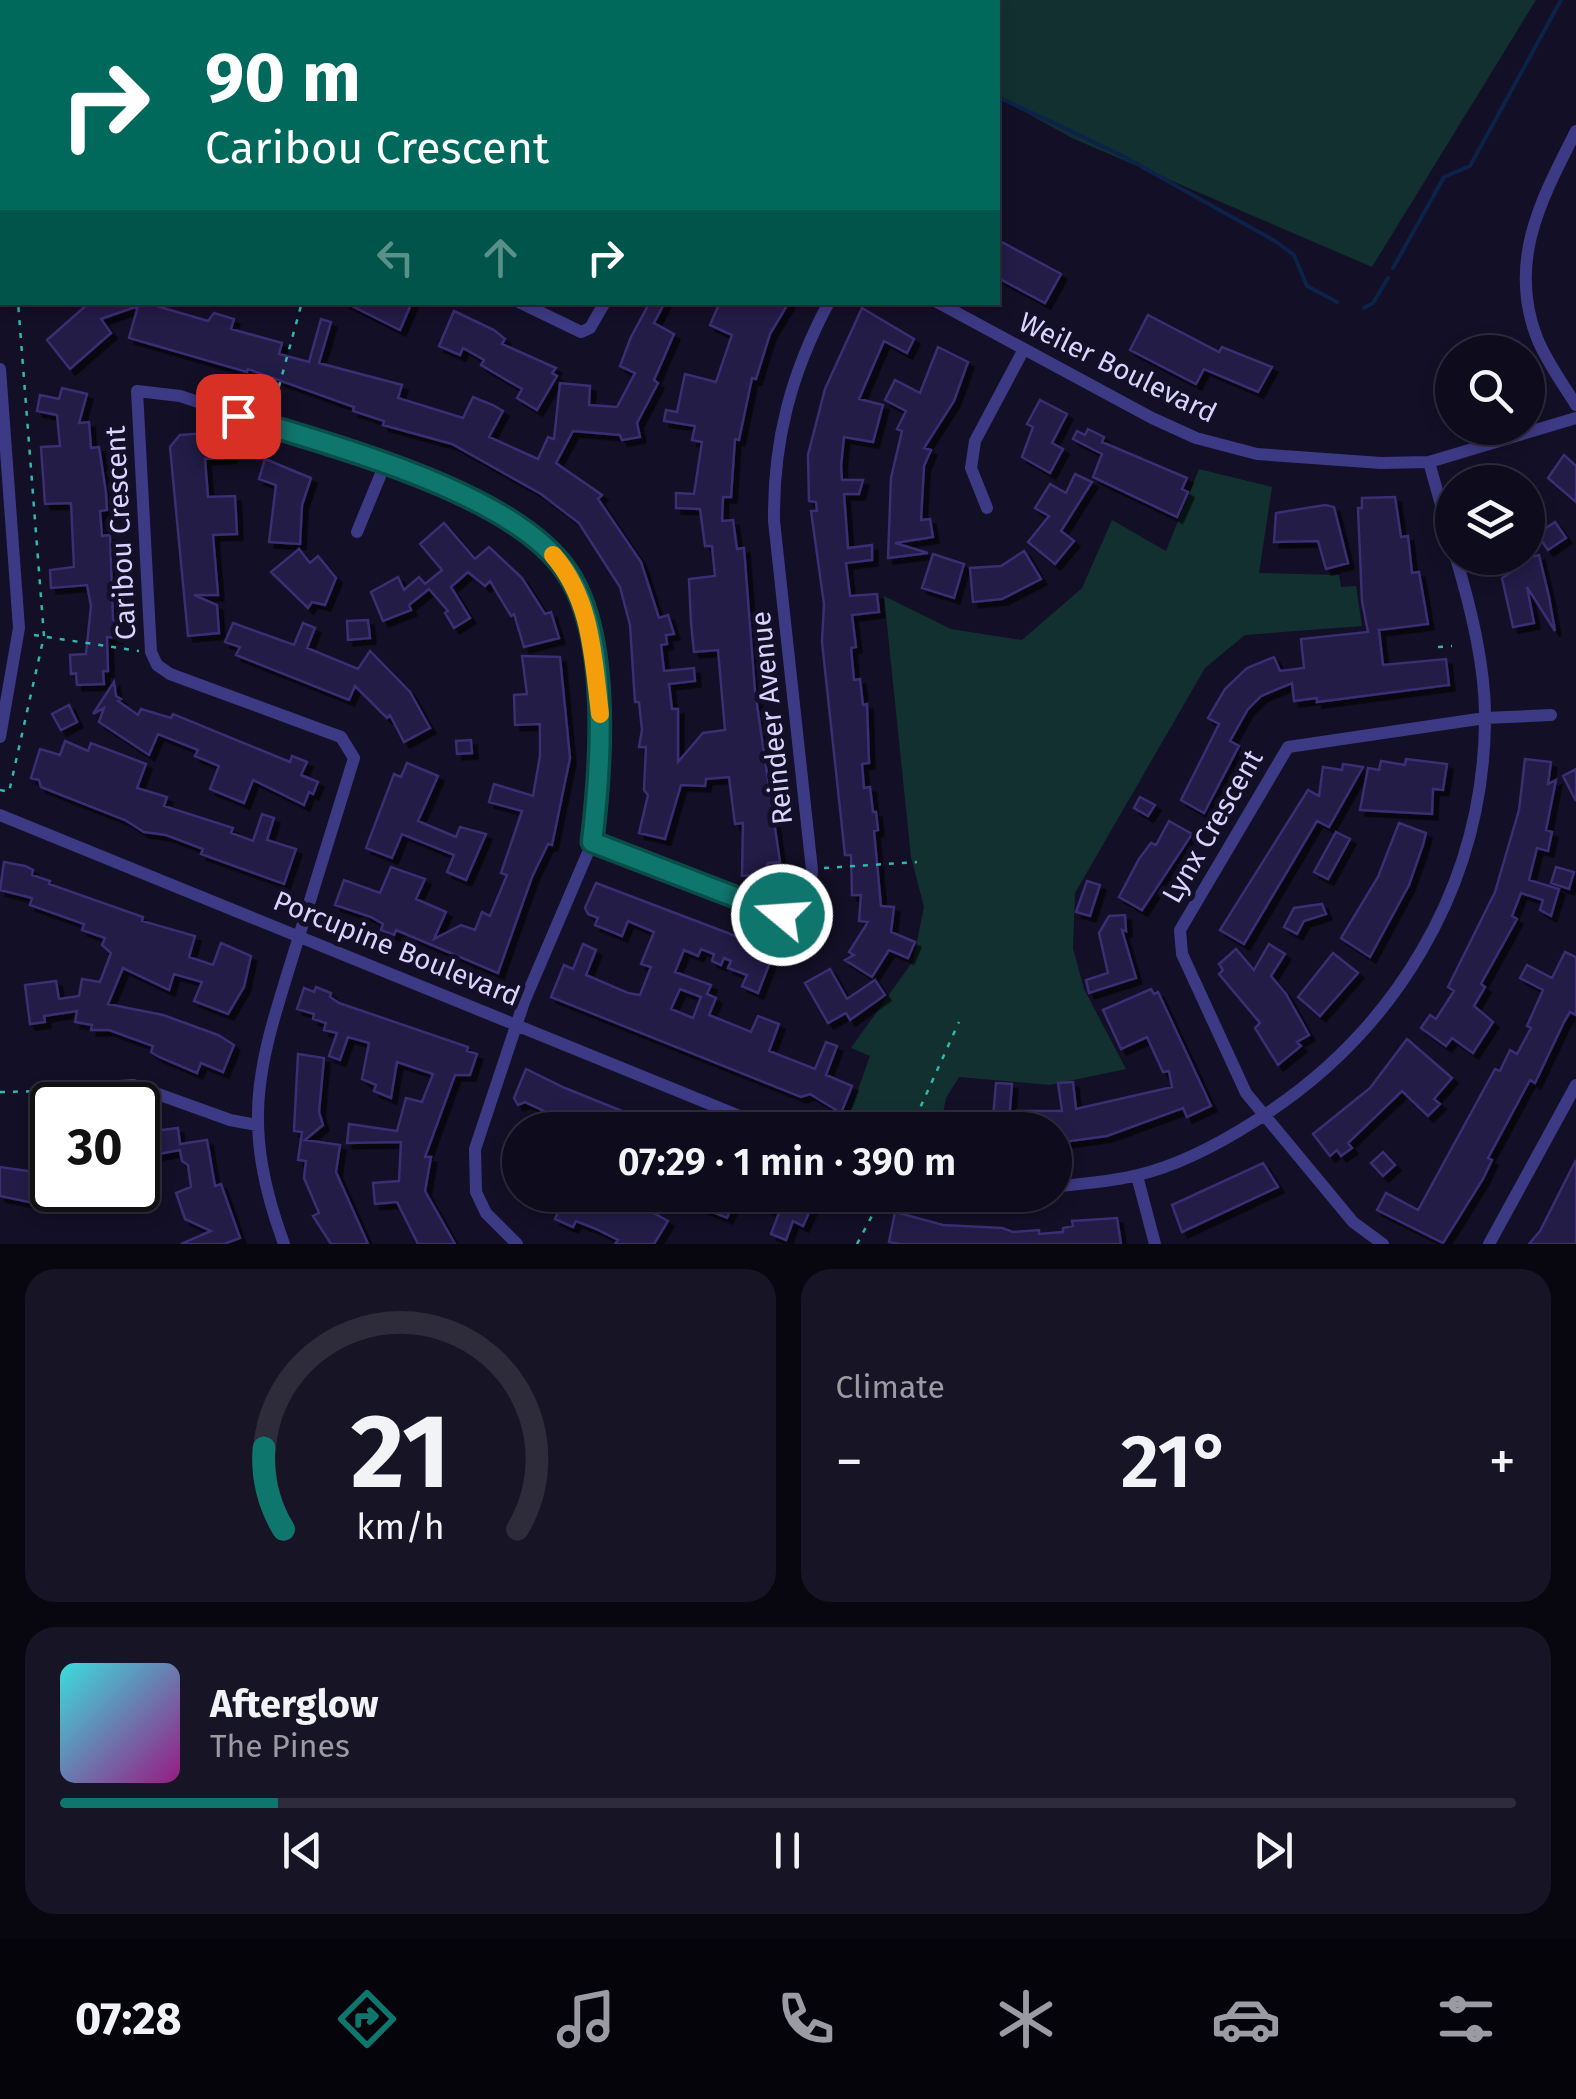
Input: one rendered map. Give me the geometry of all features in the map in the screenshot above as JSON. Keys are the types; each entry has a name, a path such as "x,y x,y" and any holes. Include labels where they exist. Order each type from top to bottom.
{"street":[{"path":"1576,130 1531,227 1524,272 1537,338 1576,405"},
{"path":"526,305 581,332 590,328 603,305"},
{"name":"Reindeer Avenue","path":"592,842 782,915 802,912 808,907 812,869 774,521 774,480 780,432 793,381 829,305"},
{"name":"Weiler Boulevard","path":"943,305 1196,438 1257,454 1380,463 1429,462 1576,418"},
{"path":"987,508 971,468 975,441 1024,349"},
{"path":"0,369 18,632 0,736"},
{"name":"Caribou Crescent","path":"299,937 354,758 341,737 170,674 157,665 151,652 138,391 180,396 386,464 506,520 531,535 568,572 590,631 600,719 592,842 517,1023 474,1149 473,1171 486,1213 517,1244"},
{"path":"1429,462 1435,483"},
{"path":"358,532 386,464"},
{"path":"1072,1184 1137,1176 1206,1150 1265,1115 1345,1053 1392,998 1432,934 1468,844 1485,718 1471,608 1461,575"},
{"name":"Lynx Crescent","path":"1265,1115 1246,1093 1234,1069 1182,954 1180,930 1288,748 1485,718 1551,715"},
{"name":"Porcupine Boulevard","path":"0,816 731,1112"},
{"path":"284,1244 263,1176 257,1125 266,1036 299,937"},
{"path":"1489,1244 1576,1085"},
{"path":"160,1095 230,1120 257,1125"},
{"path":"1265,1115 1353,1222 1383,1244"},
{"path":"1137,1176 1155,1244"}],"path":[{"path":"0,790 9,792 44,636 18,305"},
{"path":"268,426 301,305"},
{"path":"18,632 151,652"},
{"path":"1438,647 1452,646"},
{"path":"812,869 917,862"},
{"path":"918,1112 959,1022"},
{"path":"0,1092 30,1091"},
{"path":"857,1244 875,1212"}],"green space":[{"path":"1000,0 1536,0 1372,267 1072,138 1000,98"},
{"path":"1199,469 1272,487 1259,573 1339,575 1341,587 1356,586 1362,626 1245,635 1205,668 1075,893 1073,948 1084,989 1126,1069 1050,1085 959,1077 946,1098 943,1112 850,1112 870,1056 851,1048 913,961 924,907 911,857 884,596 951,629 1022,640 1082,588 1112,520 1166,551"}],"building":[{"path":"1000,241 1061,274 1045,303 1000,279"},
{"path":"87,305 153,305 208,321 214,313 234,319 231,329 282,343 279,354 309,362 321,319 331,322 319,363 402,385 398,398 463,418 473,397 493,405 503,411 489,437 538,459 548,437 554,439 560,383 590,386 589,405 617,407 635,373 620,366 631,337 648,305 663,305 654,323 674,334 654,380 658,383 637,423 640,437 622,440 620,435 573,431 556,463 602,495 598,499 641,562 659,618 668,615 674,634 666,635 667,644 661,645 664,671 694,668 695,681 669,684 672,709 678,709 678,762 703,733 725,730 718,650 694,652 691,623 689,579 715,576 712,546 705,546 700,509 676,508 676,493 694,494 702,442 692,440 695,426 664,421 666,410 677,412 685,374 716,382 732,335 710,325 719,305 787,305 770,334 756,379 752,378 739,440 735,439 731,497 723,497 722,521 733,520 737,549 744,548 755,691 780,862 768,863 764,874 742,876 743,823 735,824 729,777 706,779 705,786 681,785 665,839 639,833 648,795 644,790 646,747 639,747 642,730 639,702 635,702 630,625 620,587 579,523 541,494 452,444 383,425 384,421 353,411 354,407 248,369 247,372 129,338 138,306 101,319 111,333 70,369 47,340"},
{"path":"350,305 411,305 400,330"},
{"path":"862,308 914,339 907,353 884,341 859,399 883,405 873,442 844,437 841,466 842,480 863,480 859,494 844,494 848,548 872,545 872,560 846,563 850,596 877,594 879,612 852,615 856,647 851,648 854,680 860,679 863,705 867,704 869,763 862,764 864,788 870,787 876,812 878,830 874,831 881,906 894,907 891,932 915,942 908,958 889,950 872,977 845,960 854,955 849,952 868,922 859,921 861,895 852,895 851,855 845,855 822,642 824,604 811,511 817,511 816,502 809,501 808,455 825,389"},
{"path":"454,311 494,330 505,339 502,344 556,368 552,373 557,376 537,410 517,398 522,389 481,365 484,360 463,348 460,355 439,346"},
{"path":"1148,315 1219,352 1222,347 1272,367 1258,392 1204,369 1196,384 1130,350"},
{"path":"938,347 968,362 954,401 924,448 931,450 924,466 921,520 930,519 933,537 895,543 928,553 888,558 891,478 902,431 897,429 906,411 885,400 895,380 920,393"},
{"path":"62,388 87,394 79,423 89,422 91,448 99,447 106,493 107,510 100,511 102,536 110,535 113,619 118,628 117,638 107,637 108,671 103,671 104,684 77,685 76,673 71,674 70,655 86,654 91,606 87,585 51,588 50,570 74,567 71,503 45,504 41,447 60,446 57,415 37,411 40,395 59,399"},
{"path":"1040,400 1067,414 1052,443 1063,449 1050,473 1022,457 1033,427 1027,424"},
{"path":"1088,429 1104,437 1102,442 1187,478 1182,489 1188,492 1177,517 1093,477 1102,454 1073,439 1077,431 1085,435"},
{"path":"207,433 208,446 231,445 231,457 205,459 208,497 235,496 237,534 213,535 218,595 194,595 217,605 219,633 188,636 170,447 180,435"},
{"path":"1564,455 1576,466 1576,502 1548,478"},
{"path":"265,459 311,478 302,505 300,544 269,542 276,485 259,479"},
{"path":"1075,474 1092,482 1061,531 1074,541 1055,564 1028,542 1049,516 1035,508 1050,484 1066,493"},
{"path":"1395,497 1401,537 1408,536 1412,573 1419,572 1428,624 1379,630 1383,665 1446,659 1449,685 1317,702 1317,698 1294,701 1292,683 1261,696 1248,709 1230,741 1239,746 1204,813 1181,800 1219,724 1208,718 1225,689 1247,668 1274,657 1280,671 1304,668 1301,639 1368,632 1362,601 1358,508 1362,508 1362,498"},
{"path":"1334,507 1348,563 1326,569 1318,541 1274,542 1276,513"},
{"path":"1555,522 1566,538 1548,550 1545,529"},
{"path":"444,523 475,559 489,547 522,578 545,614 551,612 559,638 524,647 514,614 511,616 490,581 485,586 468,572 451,587 470,618 454,628 445,613 448,611 429,589 409,605 411,610 383,621 371,592 398,577 404,590 419,577 425,584 442,570 420,544"},
{"path":"299,549 310,563 318,556 336,578 325,605 312,602 308,608 271,572"},
{"path":"1024,551 1041,579 1002,599 973,602 970,568 1001,566"},
{"path":"933,554 964,564 954,598 922,588"},
{"path":"1544,575 1555,631 1527,587 1534,623 1513,627 1502,578"},
{"path":"368,620 370,638 348,640 347,621"},
{"path":"233,623 294,645 303,623 315,628 307,648 358,669 370,651 410,692 430,728 404,742 390,715 387,718 355,686 349,700 236,655 240,647 225,642"},
{"path":"522,656 560,657 570,758 552,845 548,844 532,877 498,973 396,930 394,935 381,930 383,924 371,917 335,905 344,880 380,893 391,867 425,879 416,899 446,912 434,939 461,925 475,930 482,912 490,916 507,875 501,873 522,811 489,802 494,784 533,796 540,756 540,724 515,725 514,695 527,694"},
{"path":"114,682 116,696 121,699 118,701 138,715 141,709 171,718 173,714 290,762 292,756 307,762 301,775 318,782 313,794 309,792 304,805 253,780 244,803 210,789 219,766 195,756 198,750 158,734 149,755 99,722 104,708 93,714"},
{"path":"69,705 77,722 61,730 52,714"},
{"path":"471,740 472,753 457,754 456,741"},
{"path":"65,741 88,751 91,743 146,764 137,788 167,797 164,806 233,828 231,833 253,841 262,814 274,818 267,840 296,849 284,884 201,854 203,849 166,835 144,832 125,820 41,787 39,780 31,778 40,749 60,755"},
{"path":"1406,759 1447,764 1443,790 1433,789 1432,814 1360,810 1368,768 1379,770 1381,761 1405,765"},
{"path":"1525,759 1551,762 1548,784 1556,780 1546,830 1552,832 1548,851 1537,848 1529,880 1559,889 1551,916 1540,910 1543,900 1521,893 1512,916 1517,919 1481,984 1485,987 1474,1006 1493,1022 1473,1053 1452,1038 1446,1046 1421,1028 1430,1015 1436,1019 1454,991 1448,987 1495,892 1519,810"},
{"path":"407,763 438,776 418,821 456,837 460,827 486,834 466,880 447,872 454,855 402,834 392,858 366,848 394,774 401,777"},
{"path":"1343,764 1363,767 1329,827 1317,821 1244,944 1220,930 1308,790 1319,796 1323,767 1342,770"},
{"path":"1576,769 1576,801 1563,776"},
{"path":"1140,797 1155,805 1148,816 1134,808"},
{"path":"1169,821 1192,834 1142,910 1119,897 1139,859 1151,843 1156,845"},
{"path":"1399,823 1426,833 1409,885 1370,957 1341,938 1378,877"},
{"path":"1336,832 1350,839 1328,879 1314,872"},
{"path":"4,862 25,866 49,884 143,917 142,921 195,936 189,957 213,965 221,943 251,956 244,987 228,1014 194,1001 202,982 174,974 169,990 123,968 108,1004 163,1015 218,1035 234,1045 223,1072 201,1063 197,1073 159,1057 151,1052 153,1046 109,1030 91,1030 92,1025 75,1022 77,1011 44,1016 45,1022 30,1024 25,985 56,981 59,999 79,996 82,979 100,982 111,953 102,945 105,938 82,930 84,924 30,905 32,898 0,890"},
{"path":"1556,867 1574,872 1569,889 1551,883"},
{"path":"1087,881 1100,885 1090,916 1076,912"},
{"path":"596,883 733,935 772,957 758,993 742,986 747,975 728,968 731,961 724,958 721,965 712,961 714,954 701,949 698,956 684,950 675,972 711,985 707,994 716,998 709,1015 751,1032 758,1016 779,1024 769,1051 815,1069 826,1042 837,1046 826,1075 852,1086 841,1112 810,1094 801,1097 551,997 564,965 573,969 583,944 596,950 586,975 640,995 651,967 641,964 654,932 628,921 622,936 595,925 598,918 585,908","holes":["680,989 701,997 693,1018 671,1009"]},
{"path":"1322,904 1326,914 1304,921 1297,934 1284,927 1294,908"},
{"path":"1125,915 1126,931 1122,930 1136,978 1089,993 1086,980 1108,973 1099,933 1109,916"},
{"path":"1269,944 1285,954 1271,976 1309,1035 1297,1042 1301,1046 1278,1065 1255,1028 1260,1023 1219,974 1223,970 1219,964 1236,949 1254,970"},
{"path":"1565,952 1576,957 1576,1015 1570,1012 1535,1083 1530,1080 1488,1158 1492,1160 1483,1179 1443,1243 1377,1210 1386,1193 1418,1210 1495,1069 1500,1071 1510,1050 1517,1054 1531,1028 1527,1026 1543,990 1520,978 1527,965 1552,978"},
{"path":"1333,953 1358,973 1320,1016 1298,997"},
{"path":"830,969 847,999 875,980 885,995 850,1020 846,1013 828,1023 805,983"},
{"path":"316,987 331,993 330,997 339,1003 468,1047 467,1051 477,1054 470,1075 455,1075 425,1157 431,1157 425,1191 455,1244 418,1244 397,1202 375,1204 373,1183 399,1181 401,1142 347,1143 349,1124 397,1131 406,1098 422,1102 433,1074 397,1062 391,1098 374,1091 376,1085 362,1079 369,1043 348,1037 340,1060 329,1056 337,1033 324,1030 326,1023 313,1019 314,1014 297,1009 304,988 314,992"},
{"path":"1151,989 1154,994 1158,992 1211,1106 1187,1117 1183,1108 1107,1136 1072,1141 1072,1112 1015,1112 1062,1111 1058,1083 1073,1082 1076,1109 1172,1087 1169,1071 1163,1072 1147,1037 1121,1049 1103,1010"},
{"path":"1407,1039 1452,1078 1434,1099 1440,1104 1428,1116 1402,1091 1348,1143 1352,1148 1341,1156 1337,1150 1330,1156 1313,1134 1370,1088"},
{"path":"298,1054 324,1058 319,1112 323,1125 305,1140 340,1145 336,1172 368,1244 331,1244 313,1216 319,1213 304,1178 306,1161 298,1160 302,1132 294,1131"},
{"path":"526,1069 624,1112 546,1112 525,1102 518,1105 514,1098"},
{"path":"996,1083 1012,1084 1010,1112 994,1112"},
{"path":"178,1128 180,1144 207,1140 215,1186 221,1184 240,1238 224,1244 181,1244 211,1231 185,1219 176,1193 191,1187 188,1165 182,1161 180,1150 160,1154 160,1130"},
{"path":"1383,1152 1395,1165 1383,1176 1371,1163"},
{"path":"1576,1160 1576,1244 1529,1244 1540,1231"},
{"path":"1263,1163 1278,1187 1182,1232 1172,1205"},
{"path":"0,1167 30,1171 30,1202 0,1196"},
{"path":"558,1212 652,1212 668,1221 654,1244 615,1244 618,1240 596,1229 576,1221 573,1227 555,1219"},
{"path":"809,1212 803,1226 793,1221 786,1240 771,1234 779,1213"},
{"path":"895,1212 943,1225 1013,1232 1039,1230 1039,1234 1063,1232 1063,1228 1073,1226 1072,1221 1117,1218 1121,1244 900,1244 889,1242"}],"waterway":[{"path":"1393,268 1444,177 1470,166 1561,0"},
{"path":"1000,98 1119,154 1275,241 1294,255 1307,286 1337,302"},
{"path":"1364,308 1373,303 1388,278"}],"slow traffic":[{"path":"553,555 568,572 590,631 600,714"}],"route":[{"path":"238,416 430,482 506,520 550,552 568,572 590,631 601,767 592,842 757,909 782,915"}]}
